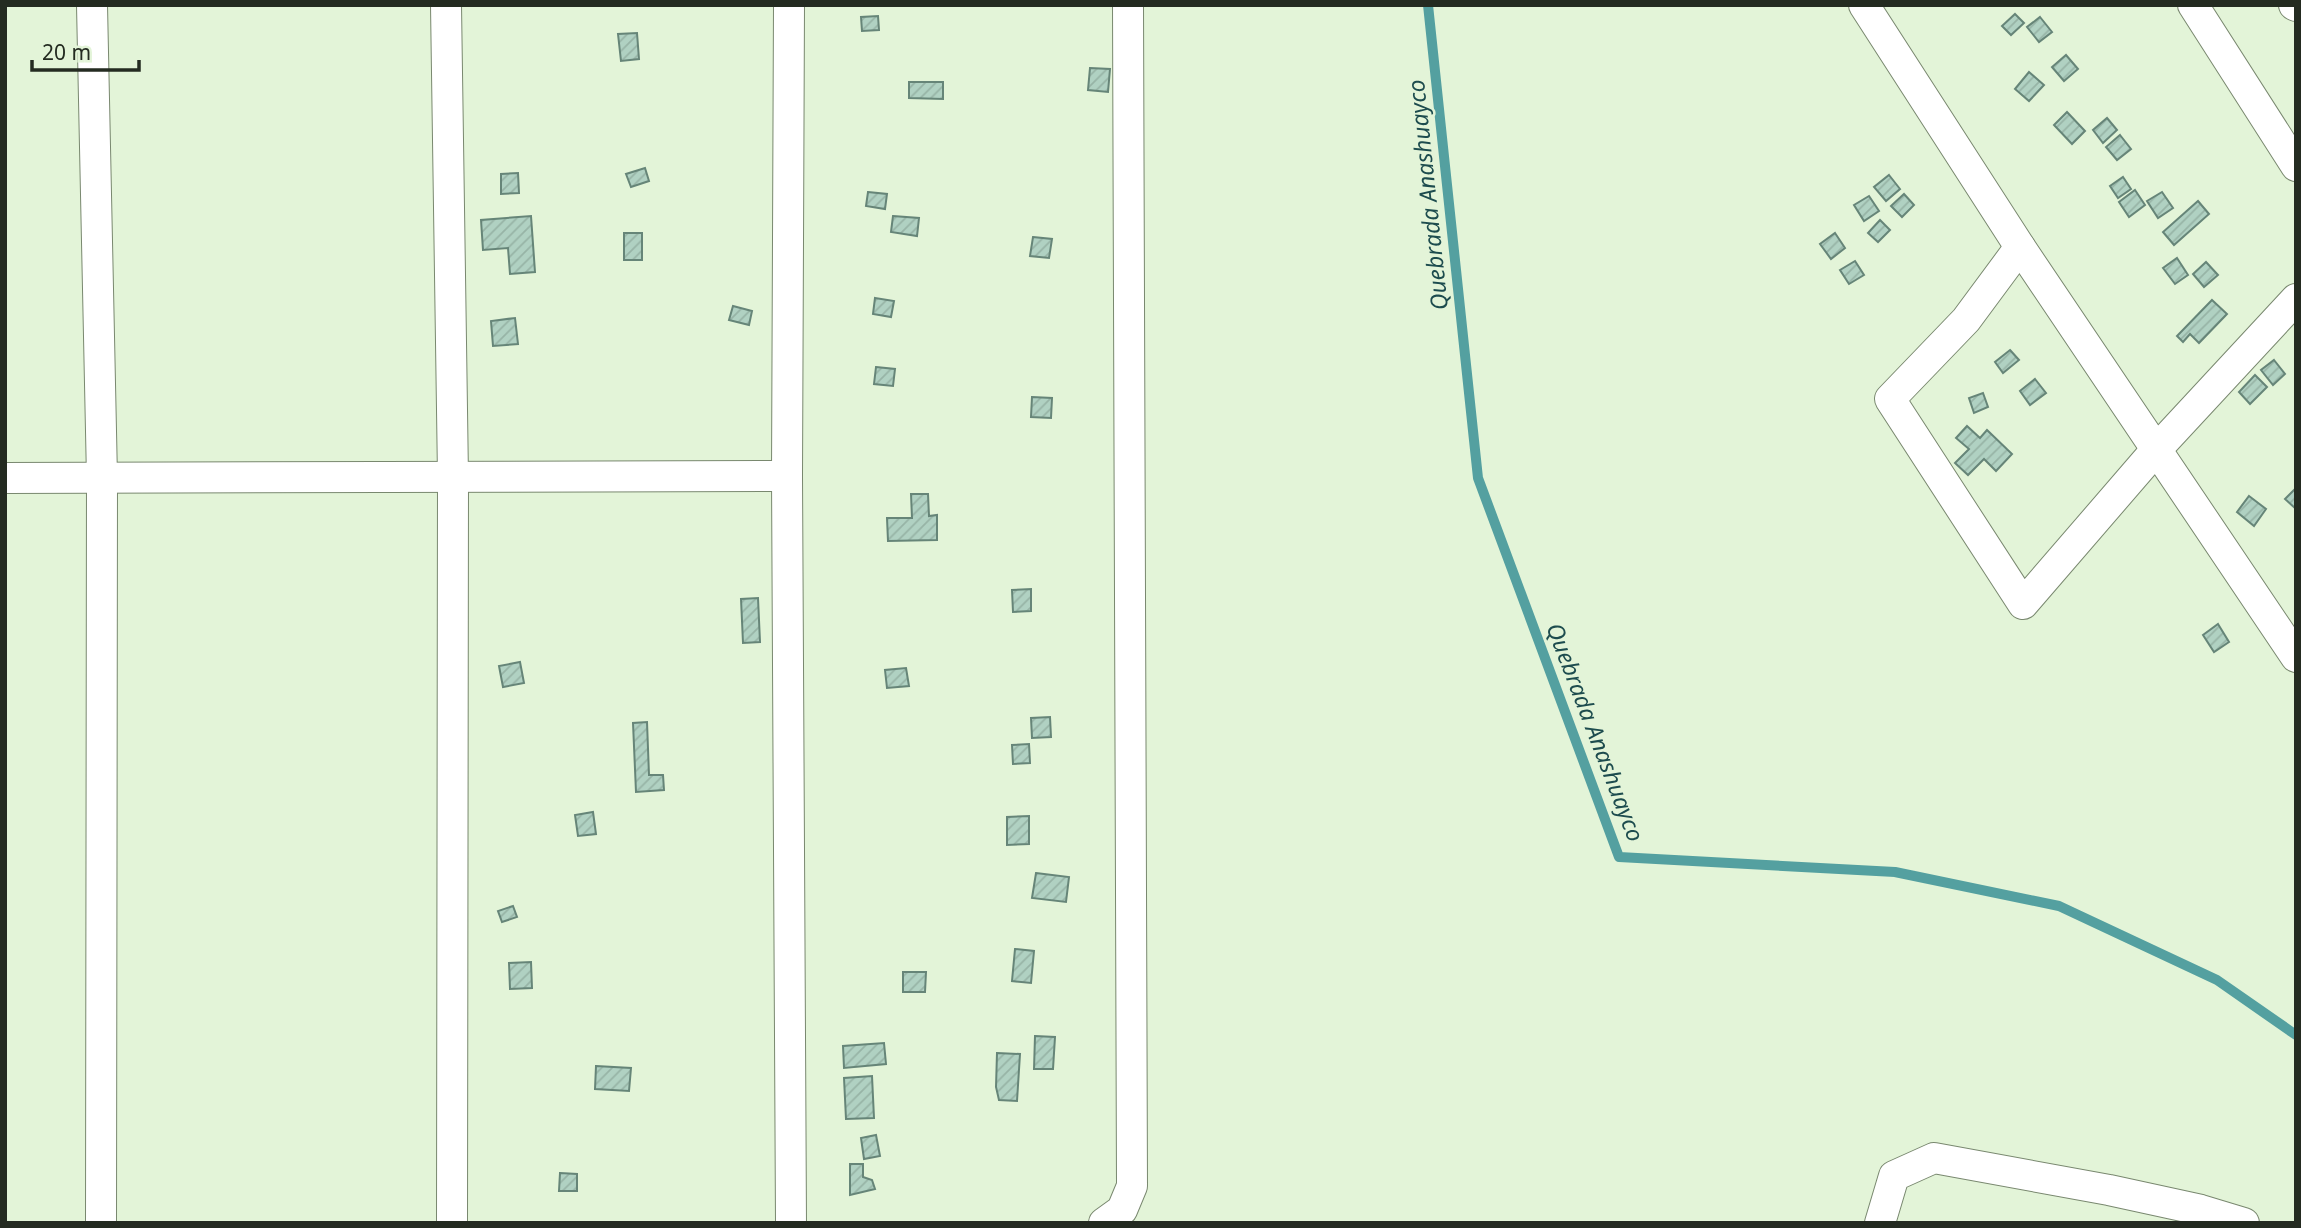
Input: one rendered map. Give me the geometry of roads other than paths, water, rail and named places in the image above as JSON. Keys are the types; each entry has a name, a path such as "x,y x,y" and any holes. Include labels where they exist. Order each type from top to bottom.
{"street":[{"path":"92,5 102,478 101,1223"},
{"path":"446,5 453,477 452,1223"},
{"path":"789,5 787,477 792,1223"},
{"path":"1104,1223 1122,1210 1132,1186 1128,5"},
{"path":"1864,5 2155,451 2296,657"},
{"path":"2193,5 2296,166"},
{"path":"2020,247 1966,320 1890,399 2023,604 2155,451 2296,299"},
{"path":"5,478 787,477"},
{"path":"1880,1223 1894,1177 1934,1158 2122,1193 2201,1210 2244,1223"}],"waterway":[{"name":"Quebrada Anashuayco","path":"1428,5 1478,478 1619,857 1895,872 2059,906 2217,980 2296,1035"}]}
